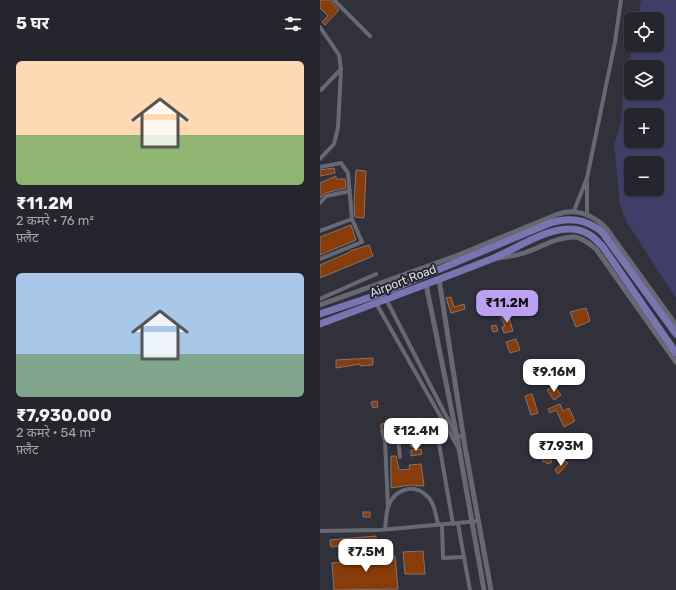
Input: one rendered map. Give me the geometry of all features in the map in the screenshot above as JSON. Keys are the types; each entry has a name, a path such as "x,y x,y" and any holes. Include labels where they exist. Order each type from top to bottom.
{"main road":[{"path":"320,314 380,294 550,223 573,219 588,223 608,238 676,334"},
{"name":"Airport Road","path":"320,324 494,258 558,230 579,230 591,235 603,247 676,353"}],"street":[{"path":"334,0 370,36"},
{"path":"574,211 587,178 615,42 622,0"},
{"path":"320,27 340,55 342,69 338,128 334,144 320,159"},
{"path":"320,89 321,90 342,69"},
{"path":"320,167 341,163 348,173 352,219 362,242 320,259"},
{"path":"587,178 587,214"},
{"path":"320,203 326,196 350,191"},
{"path":"320,306 456,256 558,214 574,211 587,214 606,228 676,325"},
{"path":"320,231 352,219"},
{"path":"494,258 509,257 525,253 559,240 574,237 582,239 596,249 676,362"},
{"path":"320,299 376,274"},
{"path":"439,279 465,447 491,590"},
{"path":"426,284 457,437 484,590"},
{"path":"386,299 457,437"},
{"path":"376,303 459,449"},
{"path":"415,425 416,435"},
{"path":"404,427 412,446 417,446 420,444 423,434"},
{"path":"394,429 400,457"},
{"path":"382,431 385,441 388,508 385,529"},
{"path":"385,441 437,432 452,524"},
{"path":"457,437 464,436"},
{"path":"459,449 465,447"},
{"path":"388,508 396,494 407,488 413,488 428,496 440,525 443,558 463,557"},
{"path":"320,531 385,529 458,524 479,521"},
{"path":"458,524 470,590"}],"shaded area":[{"path":"641,0 676,0 676,298 626,221 620,205 614,144 621,123 624,88 624,100 664,100 664,60 629,60 631,52 664,52 664,12 639,12"}],"building":[{"path":"320,0 330,0 339,10 325,25 322,22 328,16 320,8"},
{"path":"334,168 335,173 320,176 320,170"},
{"path":"356,170 366,171 364,218 355,217 354,202"},
{"path":"336,176 336,179 345,179 346,188 325,193 320,198 320,183"},
{"path":"351,225 356,240 320,255 320,237"},
{"path":"369,245 373,256 320,278 320,265 350,251"},
{"path":"451,297 454,307 464,304 465,309 451,313 446,298"},
{"path":"586,308 590,321 576,327 570,312"},
{"path":"508,314 513,331 504,333 502,327 505,326 501,317"},
{"path":"496,325 498,331 493,332 491,326"},
{"path":"516,339 520,350 510,353 506,342"},
{"path":"373,358 373,365 360,366 360,364 336,368 336,360"},
{"path":"554,386 561,395 554,400 547,390"},
{"path":"532,394 538,413 531,415 525,396"},
{"path":"377,401 378,407 373,408 371,402"},
{"path":"560,404 563,411 569,408 575,421 564,427 556,410 550,413 548,409"},
{"path":"421,418 421,423 414,422 411,425 404,424 401,427 393,426 391,429 385,430 381,428 381,424"},
{"path":"551,445 555,456 550,459 552,462 547,464 545,461 543,462 538,450"},
{"path":"421,449 422,454 411,456 411,450"},
{"path":"391,456 396,456 399,470 410,469 409,465 421,464 424,486 410,485 391,488"},
{"path":"564,460 568,463 558,474 555,470"},
{"path":"363,512 370,512 370,517 363,517"},
{"path":"376,536 376,543 331,547 330,540"},
{"path":"423,551 425,574 405,574 403,552"},
{"path":"383,554 383,558 395,556 398,589 334,590 332,563 342,562 342,559"}]}
